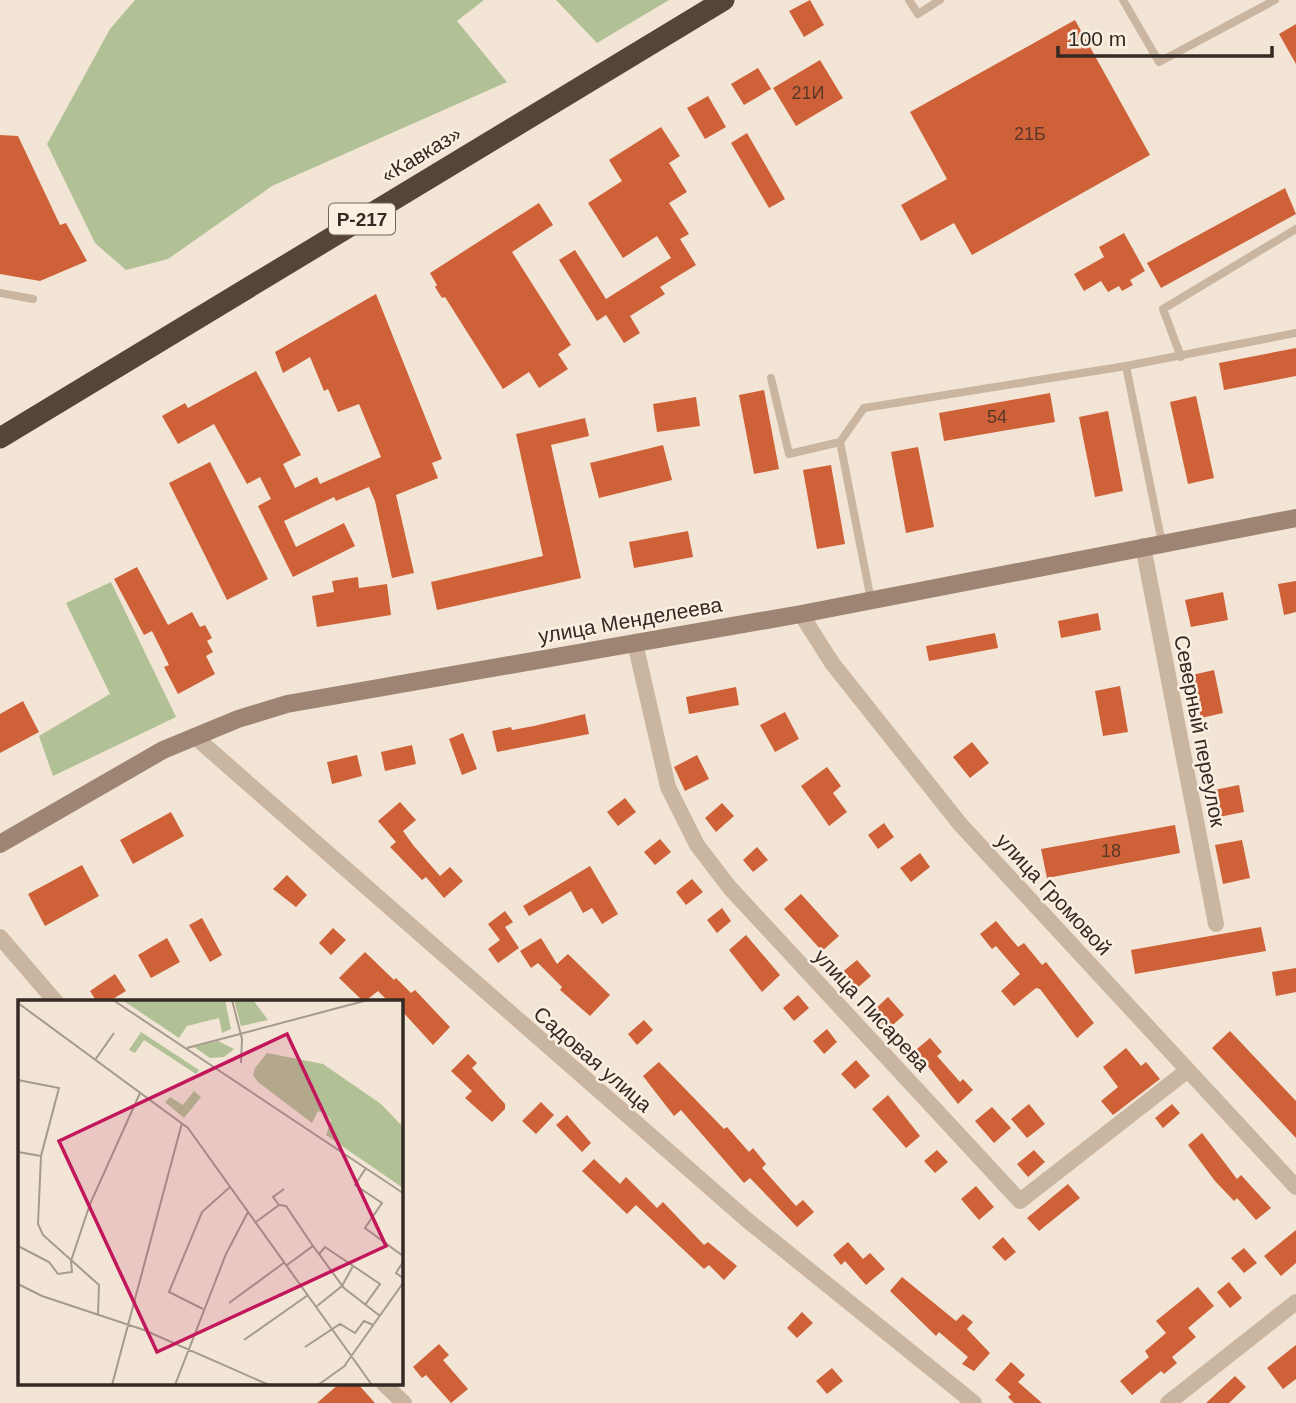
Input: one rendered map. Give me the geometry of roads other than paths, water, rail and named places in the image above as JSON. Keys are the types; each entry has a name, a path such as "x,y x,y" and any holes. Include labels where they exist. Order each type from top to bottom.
{"highway":[{"name":"«Кавказ»","path":"0,438 724,0"}],"main road":[{"name":"улица Менделеева","path":"0,844 163,750 194,736 287,704 801,614 1296,518"}],"street":[{"name":"Северный переулок","path":"1143,546 1216,924"},
{"name":"улица Громовой","path":"801,614 832,663 960,824 1296,1186"},
{"name":"улица Писарева","path":"635,643 668,787 696,845 730,888 1020,1201 1188,1070"},
{"name":"Садовая улица","path":"194,736 747,1220 974,1403"},
{"path":"0,937 54,1000"},
{"path":"1167,1403 1296,1303"},
{"path":"386,1386 404,1403"}],"lane":[{"path":"909,0 918,14 940,0"},
{"path":"1123,0 1159,62 1275,0"},
{"path":"1181,357 1163,309 1296,229"},
{"path":"0,293 33,299"},
{"path":"771,378 789,454 840,442 864,408 1181,357 1296,333"},
{"path":"1126,366 1162,543"},
{"path":"840,442 872,600"}]}
